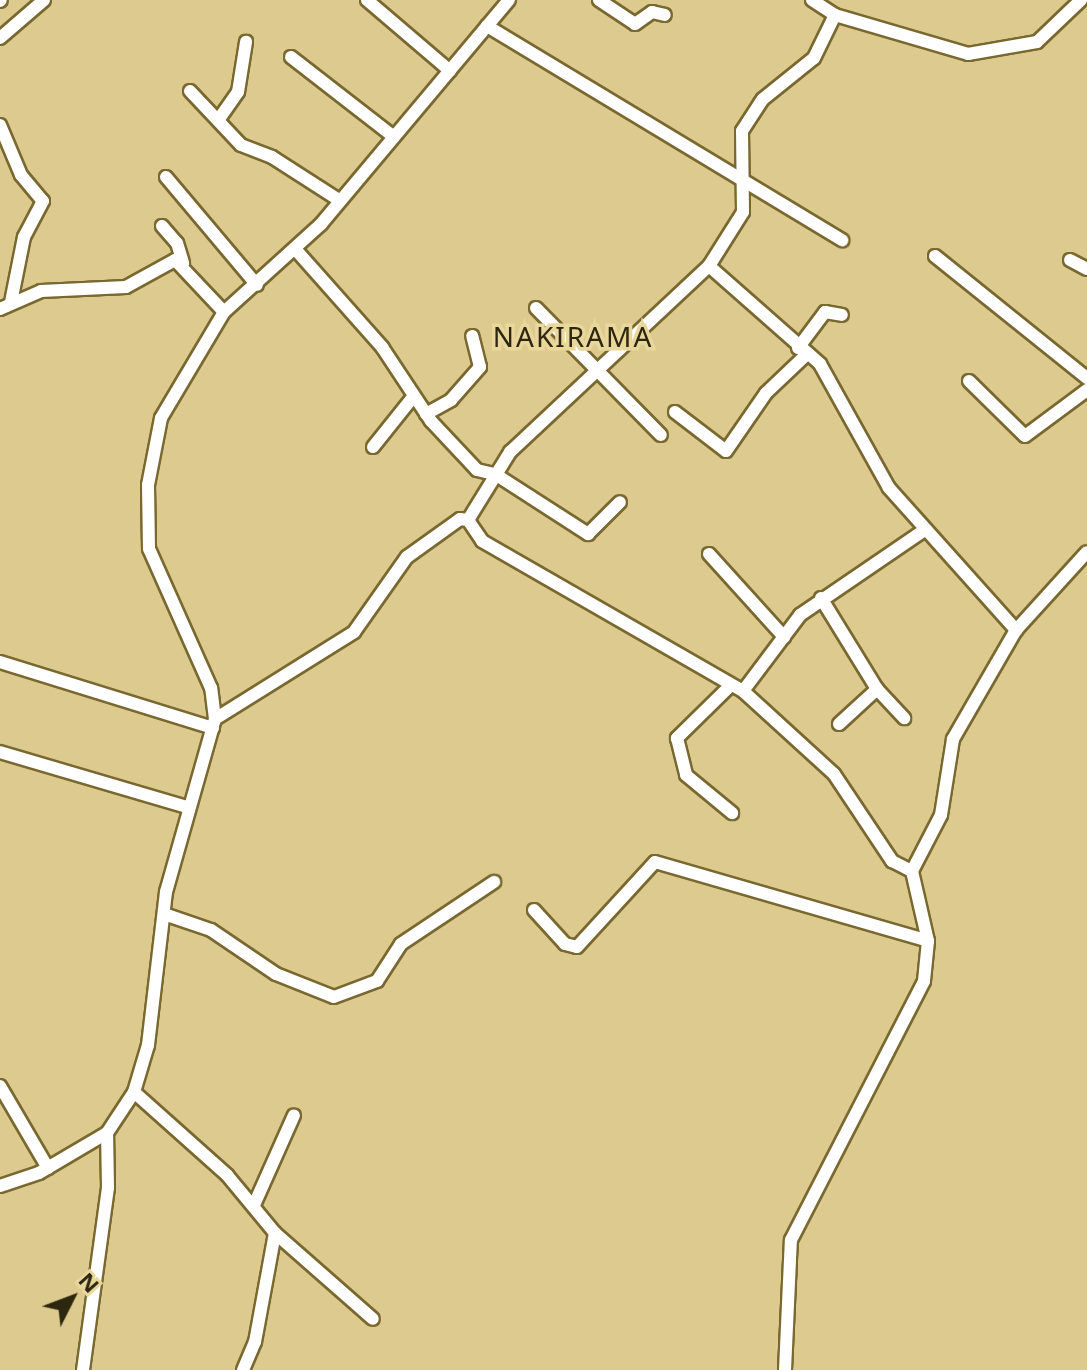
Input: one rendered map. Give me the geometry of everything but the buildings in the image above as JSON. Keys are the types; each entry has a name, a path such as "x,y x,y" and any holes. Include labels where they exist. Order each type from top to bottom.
{"street":[{"path":"0,38 44,0"},
{"path":"367,0 450,71"},
{"path":"0,1186 48,1168 107,1133 134,1092 148,1045 164,914 187,807 214,724 215,699 156,570 148,536 148,485 161,418 224,312 296,250 509,0"},
{"path":"599,0 635,24 652,12 665,15"},
{"path":"812,0 835,15 968,54 1050,36 1081,0"},
{"path":"468,520 510,452 599,374 709,266 740,222 744,177 738,151 750,116 814,58 835,15"},
{"path":"487,26 744,177 842,240"},
{"path":"219,119 238,92 246,42"},
{"path":"291,57 394,137"},
{"path":"190,91 241,145 272,157 339,200"},
{"path":"0,125 21,175 43,201 21,246 5,306"},
{"path":"166,177 257,285"},
{"path":"162,226 183,263 224,312"},
{"path":"296,250 382,347 426,414 477,470 495,474 588,534 620,502"},
{"path":"935,256 1087,378"},
{"path":"1070,260 1087,269"},
{"path":"5,306 63,287 126,287 158,264 183,263"},
{"path":"709,266 833,382 868,457 923,531 962,564 1016,630"},
{"path":"536,308 661,435"},
{"path":"675,412 726,451 766,393 802,351 825,312 842,315"},
{"path":"426,414 451,400 480,367 472,336"},
{"path":"969,381 1025,436 1087,390"},
{"path":"373,447 413,397"},
{"path":"214,724 236,704 354,632 407,557 460,519 468,520 482,541 737,688 834,774 885,853 912,871"},
{"path":"732,813 686,775 677,738 737,688 821,598 923,531"},
{"path":"785,1370 791,1240 917,998 928,941 912,871 941,815 956,730 1016,630 1087,552"},
{"path":"709,554 784,637"},
{"path":"821,598 877,689 904,718"},
{"path":"0,662 214,724"},
{"path":"839,724 877,689"},
{"path":"215,699 236,704"},
{"path":"0,752 187,807"},
{"path":"534,910 565,944 582,945 655,862 928,941"},
{"path":"164,914 211,930 276,974 334,997 377,981 401,944 494,882"},
{"path":"0,1086 48,1168"},
{"path":"134,1092 254,1205 275,1233 373,1319"},
{"path":"254,1205 294,1115"},
{"path":"83,1370 108,1188 107,1133"},
{"path":"243,1370 255,1342 275,1233"}],"district":[{"name":"NAKIRAMA","path":"573,336"}]}
